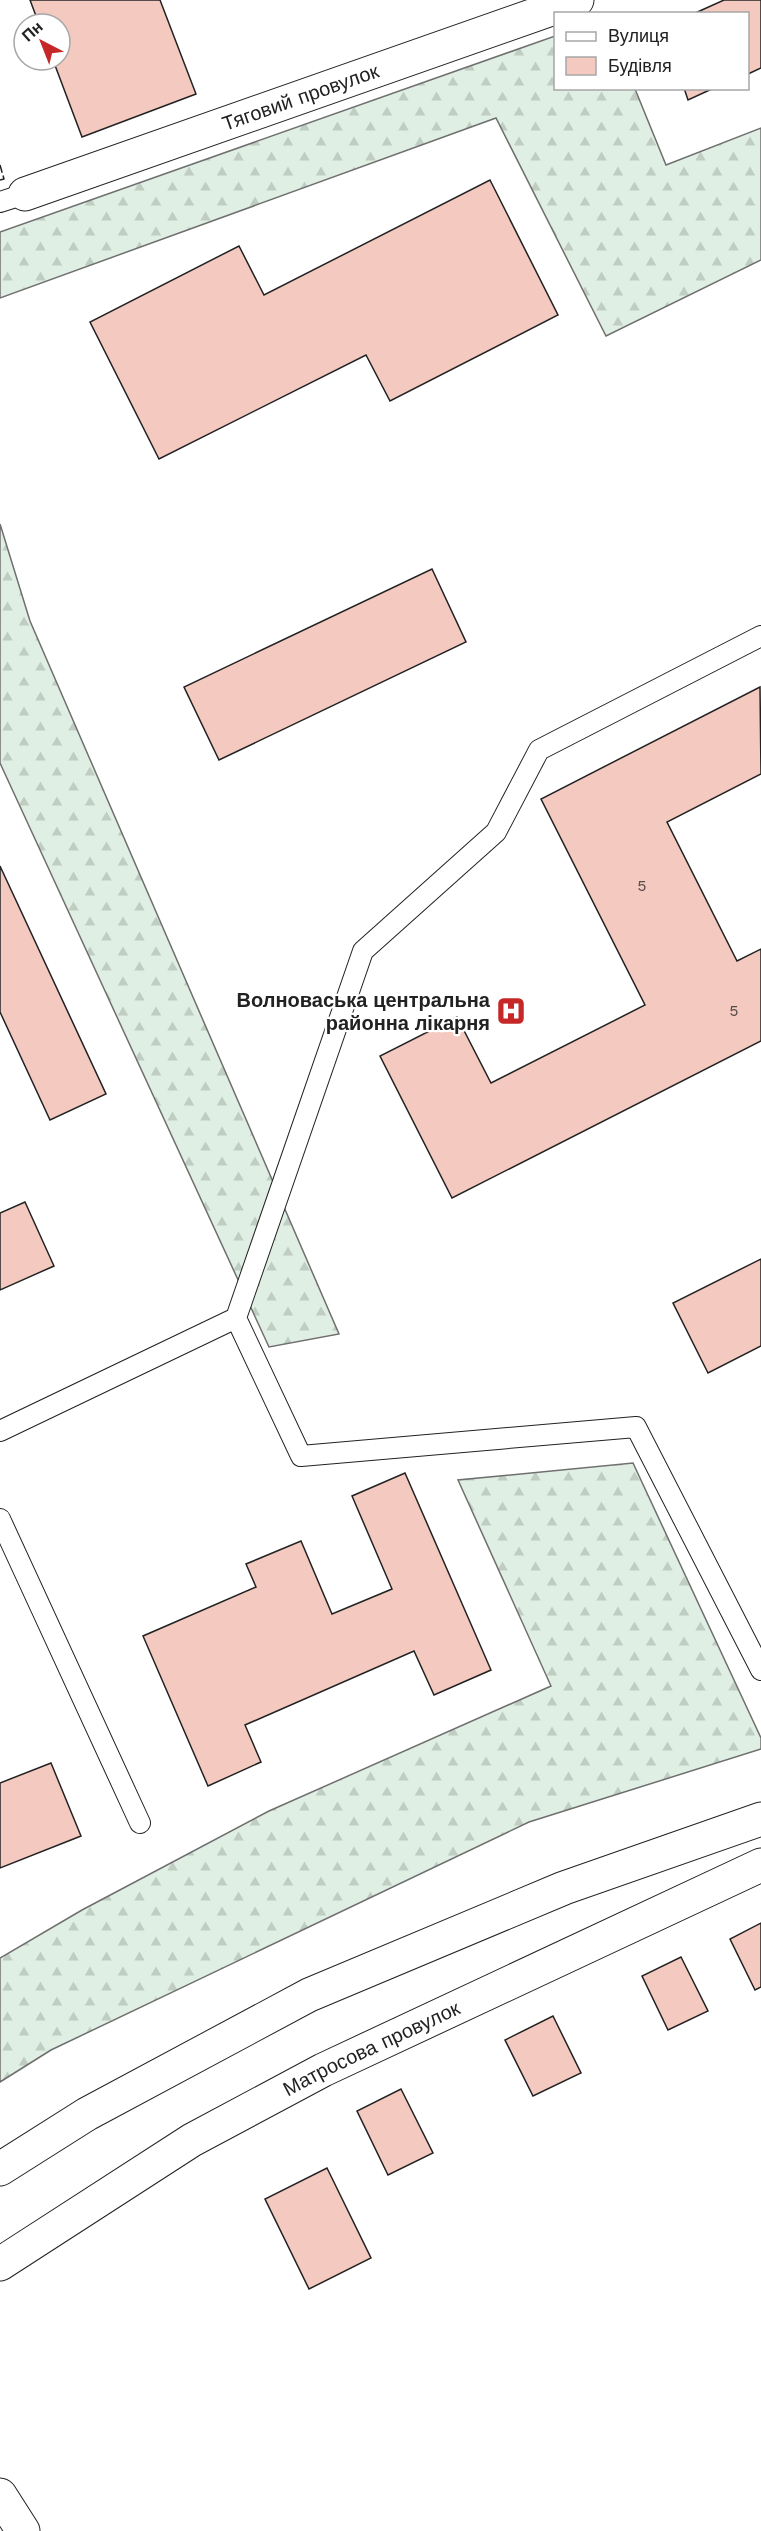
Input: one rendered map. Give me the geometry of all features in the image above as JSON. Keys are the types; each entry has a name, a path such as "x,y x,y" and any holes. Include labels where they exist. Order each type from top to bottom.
{"street":[{"name":"Тяговий провулок","path":"13,198 577,0"},
{"path":"0,2169 87,2114 309,1995 564,1888 761,1819"},
{"name":"Матросова провулок","path":"0,2264 192,2140 323,2070 761,1865"},
{"path":"0,2495 23,2531"}],"lane":[{"path":"761,636 539,750 496,832 363,951 236,1318 301,1456 636,1427 761,1670"},
{"path":"0,1431 236,1318"},
{"path":"0,1519 140,1823"}],"green space":[{"path":"554,36 554,90 635,90 666,165 761,128 761,260 606,336 496,118 0,298 0,232"},
{"path":"0,524 30,621 339,1334 269,1347 0,763"},
{"path":"633,1463 761,1738 761,1749 529,1822 51,2050 0,2082 0,1958 82,1910 269,1811 551,1686 458,1480"}],"building":[{"path":"30,0 160,0 196,94 82,137 58,72 72,72 72,12 34,12"},
{"path":"724,0 761,0 761,68 749,74 749,12 697,12"},
{"path":"685,90 710,90 688,100"},
{"path":"490,180 558,315 390,401 366,355 159,459 90,322 239,246 264,295"},
{"path":"432,569 466,642 219,760 184,687"},
{"path":"760,687 761,774 667,822 737,961 761,949 761,1041 452,1198 380,1056 457,1017 491,1083 645,1005 541,799"},
{"path":"0,866 106,1094 50,1120 0,1012"},
{"path":"25,1202 54,1266 0,1290 0,1213"},
{"path":"761,1259 761,1346 708,1373 673,1303"},
{"path":"405,1473 491,1670 434,1695 414,1651 245,1725 261,1762 208,1786 143,1636 256,1587 246,1564 301,1541 332,1614 392,1589 352,1496"},
{"path":"51,1763 81,1836 0,1868 0,1783"},
{"path":"761,1923 761,1987 755,1990 730,1939"},
{"path":"681,1957 708,2011 668,2030 642,1976"},
{"path":"553,2016 581,2073 533,2096 505,2040"},
{"path":"401,2089 433,2153 388,2175 357,2111"},
{"path":"327,2168 371,2258 309,2289 265,2199"}],"fence":[{"path":"0,165 4,179 0,180"}],"place":[{"name":"Волноваська центральна районна лікарня","path":"511,1011"}]}
